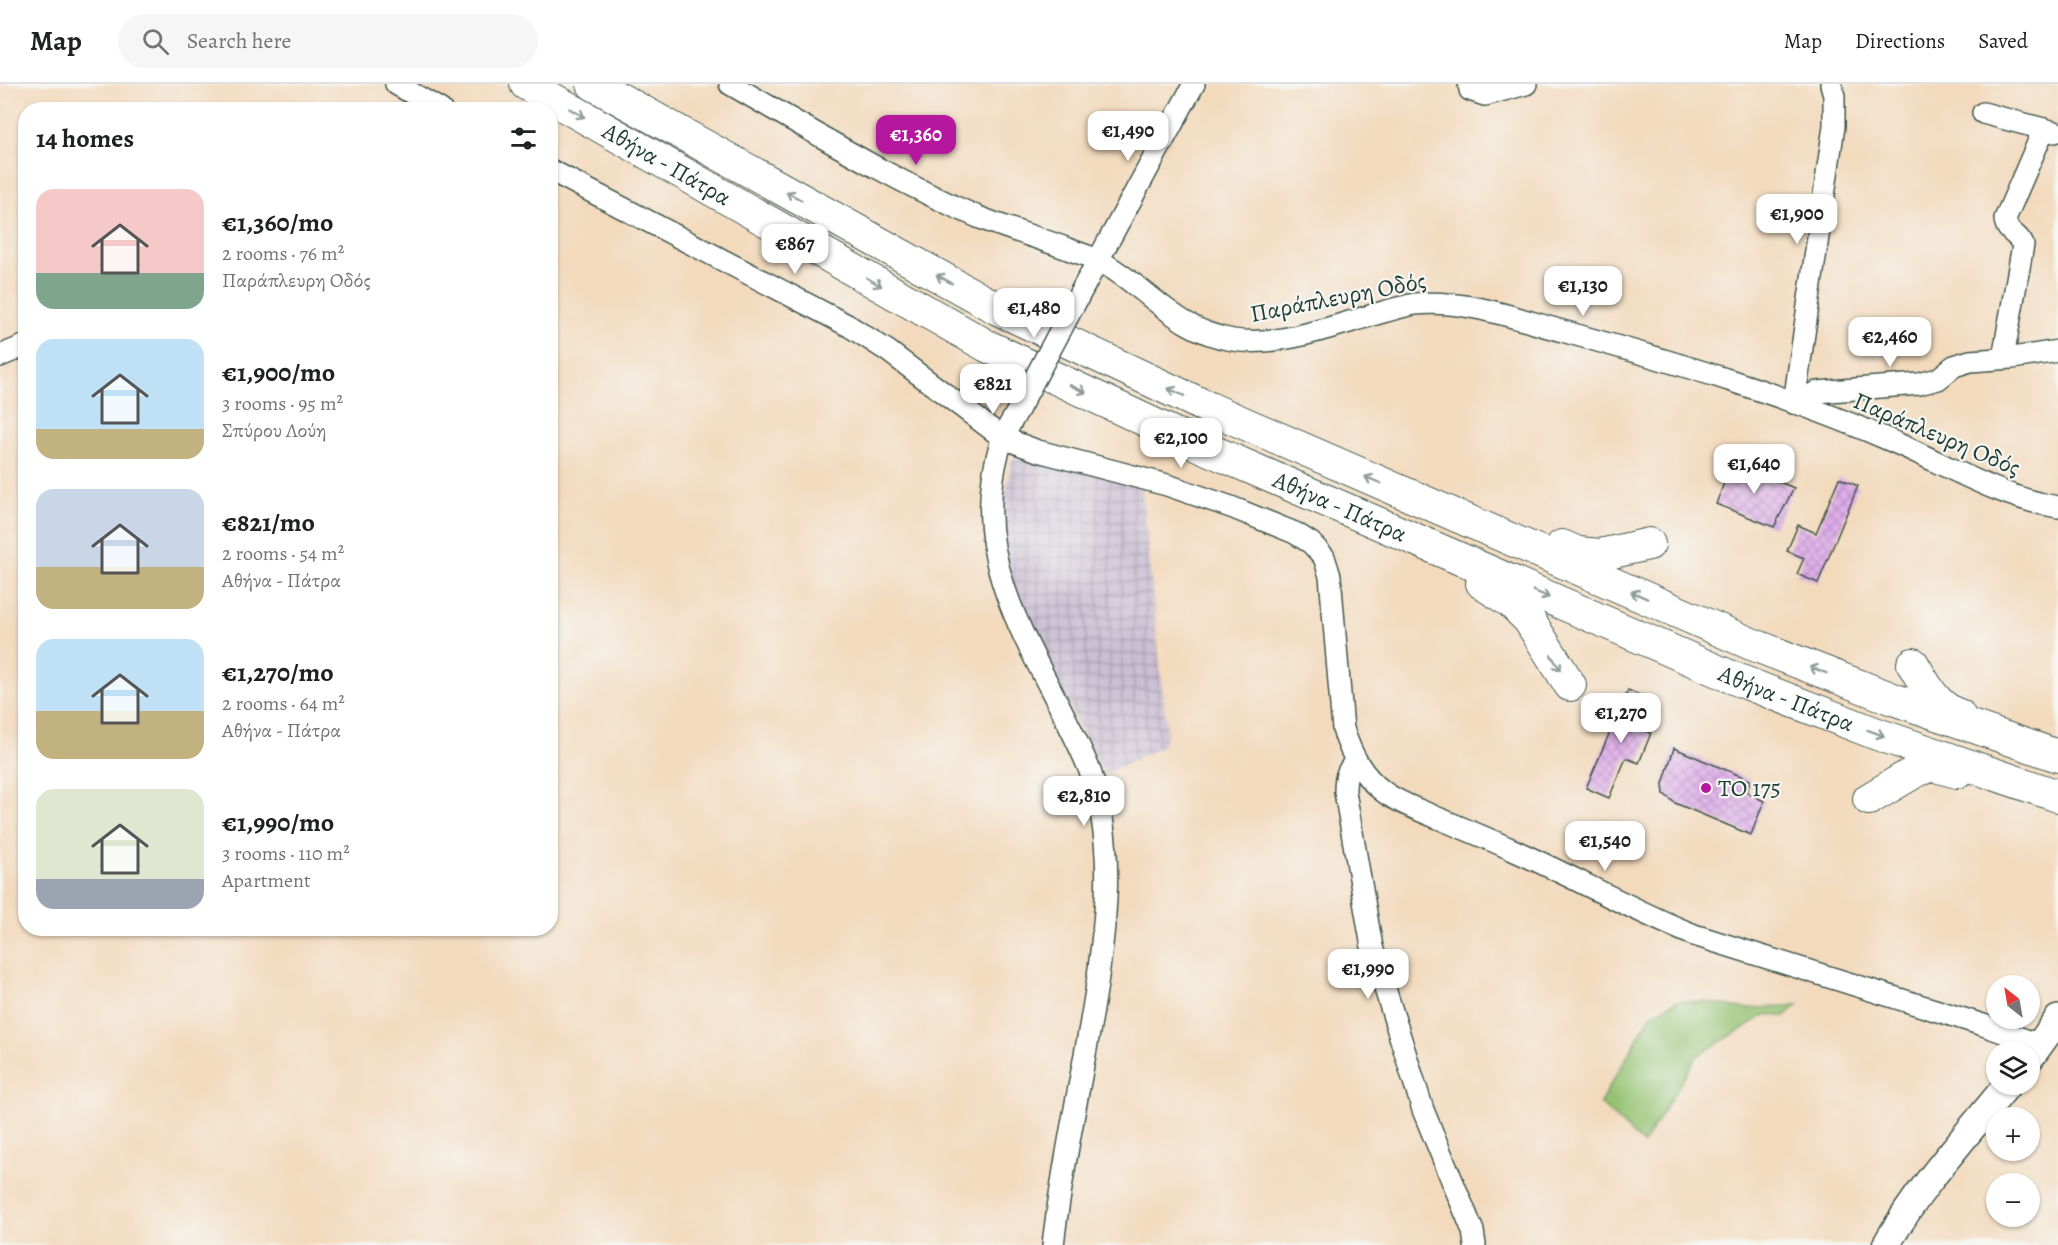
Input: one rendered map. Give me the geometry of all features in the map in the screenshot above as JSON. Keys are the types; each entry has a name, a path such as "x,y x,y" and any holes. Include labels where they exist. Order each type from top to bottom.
{"highway":[{"name":"Αθήνα - Πάτρα","path":"526,84 558,102"},
{"name":"Αθήνα - Πάτρα","path":"593,84 998,309 1209,408 1749,643 1893,699 2058,754"},
{"name":"Αθήνα - Πάτρα","path":"558,102 987,346 1196,444 1736,679 1877,734 2058,797"},
{"path":"1427,503 1527,532 1578,553 1600,555 1649,544"},
{"path":"1410,537 1511,602 1529,620 1570,685"},
{"path":"1913,664 1937,701 1953,714 2037,740 2058,754"},
{"path":"1869,799 1916,771 1932,765 1995,784 2058,797"}],"main road":[{"path":"2040,1045 2058,1019"},
{"path":"1886,1245 1905,1215 1999,1095"}],"street":[{"path":"396,84 427,102"},
{"name":"Παράπλευρη Οδός","path":"730,84 915,188 981,218 1097,260 1120,274 1172,316 1195,330 1213,336 1235,341 1282,339 1415,304 1434,302 1481,309 1719,376 1893,442 2013,495 2058,507"},
{"path":"1053,1245 1058,1201 1100,963 1108,889 1107,857 1100,805 1090,771 1015,616 996,563 991,533 990,500 994,471 1003,438 1194,84"},
{"path":"1469,87 1485,95 1526,84"},
{"path":"1794,403 1834,126 1834,96 1831,84"},
{"path":"1983,113 2051,131 2004,219 2007,230 2021,240 2023,245 2003,358"},
{"path":"558,174 849,326 888,351 1003,438 1038,451 1167,485 1284,528 1311,543 1324,557 1330,576 1343,729 1356,761 1368,778 1385,793 1406,805 1512,849 1660,921 1728,947 1877,991 2007,1041"},
{"path":"0,356 18,348"},
{"path":"1794,403 1817,392 1906,387 1919,384 1938,379 1960,363 2058,351"},
{"path":"1356,761 1348,768 1345,777 1345,792 1372,947 1423,1110 1473,1232 1475,1245"}],"shaded area":[{"path":"1012,458 1034,458 1141,482 1167,733 1162,746 1104,775 1022,616 1012,588 1003,540 1004,503"}],"green space":[{"path":"1676,1001 1705,1002 1747,1009 1798,1005 1785,1016 1765,1015 1697,1056 1643,1144 1600,1103 1651,1015"}],"building":[{"path":"1732,462 1794,488 1774,527 1716,504"},
{"path":"1839,478 1858,486 1818,583 1797,574 1804,558 1787,551 1798,525 1816,533"},
{"path":"1628,690 1651,700 1639,728 1651,733 1639,763 1626,758 1609,798 1586,788"},
{"name":"TO 175","path":"1674,748 1750,780 1747,793 1764,801 1751,835 1675,803 1664,794 1663,784"}],"place":[{"name":"TO 175","path":"1706,788"}]}
